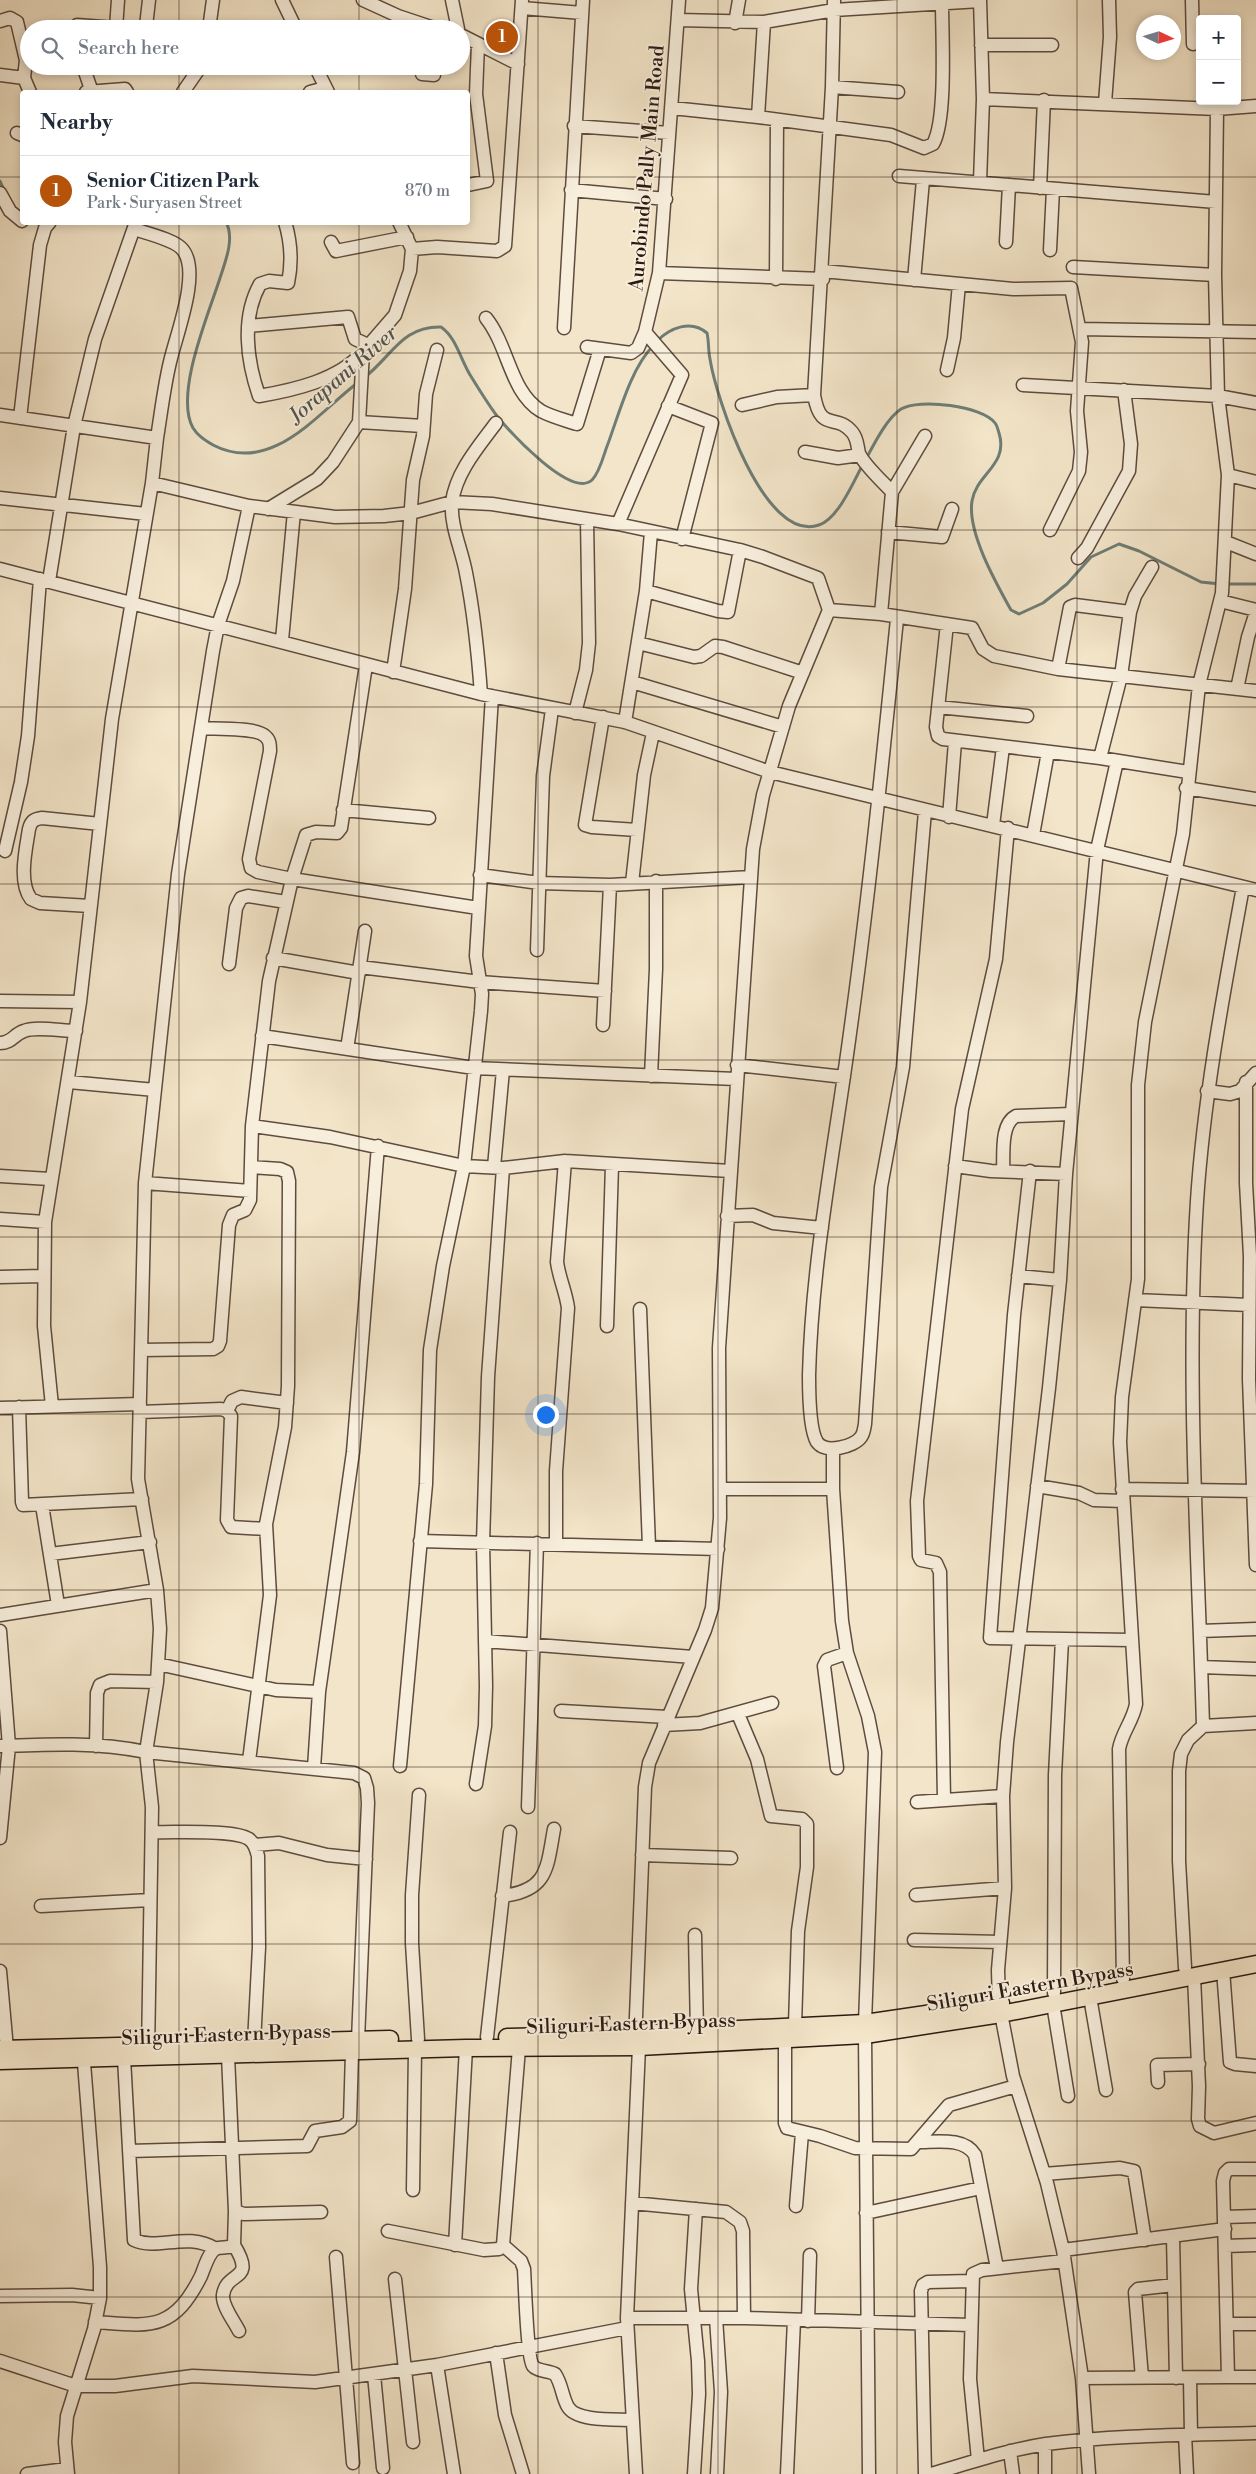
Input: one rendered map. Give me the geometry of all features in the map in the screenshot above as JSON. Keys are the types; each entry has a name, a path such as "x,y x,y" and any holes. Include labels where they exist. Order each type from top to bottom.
{"main road":[{"name":"Siliguri Eastern Bypass","path":"1054,1998 1090,1997 1256,1954"},
{"name":"Siliguri Eastern Bypass","path":"417,2044 466,2048 518,2048 636,2042 786,2039 1000,2009 1054,1998 1123,1979 1223,1970 1256,1964"},
{"name":"Siliguri Eastern Bypass","path":"2,2053 148,2052 228,2056 355,2046 417,2044 487,2037 636,2042 697,2031 795,2025 865,2029"},
{"name":"Siliguri Eastern Bypass","path":"83,2053 124,2058 148,2052 254,2043 355,2046"}],"street":[{"path":"117,20 118,0"},
{"path":"147,20 149,0"},
{"path":"210,20 213,0"},
{"path":"282,0 292,20"},
{"path":"363,0 409,20"},
{"path":"452,0 456,20"},
{"name":"Aurobindo Pally Main Road","path":"600,349 631,353 638,348 647,334 659,273 666,199 679,0"},
{"path":"735,23 739,0"},
{"path":"1105,103 1110,37 1109,0"},
{"path":"1192,0 1193,44"},
{"path":"678,20 735,23 764,22 834,5 980,1 983,99 980,182"},
{"path":"672,108 758,117 890,135 924,148 933,144 938,129 942,89 942,3"},
{"path":"331,242 336,251 409,243 497,251 506,246 522,4 583,6 574,126 564,328"},
{"path":"834,5 823,275 814,395 820,415 824,420 852,431 856,437 861,456 892,492"},
{"path":"0,20 10,18 17,22 20,35"},
{"path":"758,117 764,22"},
{"path":"470,40 518,64"},
{"path":"470,185 487,181 476,94 478,44"},
{"path":"981,45 1052,45"},
{"path":"0,75 24,78"},
{"path":"24,75 29,90"},
{"path":"85,75 89,90"},
{"path":"184,90 195,75"},
{"path":"319,75 327,90"},
{"path":"832,87 898,92"},
{"path":"114,90 126,90"},
{"path":"983,99 1044,100 1217,109 1256,106"},
{"path":"1044,100 1046,189 1050,250"},
{"path":"1123,1979 1119,1749 1121,1736 1134,1717 1136,1704 1122,1495 1122,1397 1135,1300 1139,1238 1138,1085 1145,1022 1183,834 1186,788 1198,685 1221,597 1226,542 1228,475 1218,396 1216,331 1217,109"},
{"path":"776,279 777,120"},
{"path":"574,126 669,133"},
{"path":"899,176 923,180 980,182 1216,202"},
{"path":"914,280 923,180"},
{"path":"1006,242 1009,185"},
{"path":"571,190 666,199"},
{"path":"1,199 16,218 20,220"},
{"path":"20,418 40,246 45,228 48,225"},
{"path":"285,225 291,271 288,283 269,281 260,284 248,326 249,354 259,396 290,391 307,385 354,362 389,324 399,307 410,271 409,243 400,225"},
{"path":"26,852 3,851 28,736 45,580 62,504 74,426 98,329 135,226 182,248 187,256 189,269 188,290 168,369 152,483 112,719 80,1002 69,1082 50,1179 45,1222 43,1276 44,1326 52,1406"},
{"path":"1073,266 1215,275"},
{"path":"659,273 776,279 823,275 1013,288 1071,288 1081,329 1077,411 1081,462 1079,471 1050,530"},
{"path":"947,370 954,338 959,284"},
{"path":"248,326 348,317 355,338 366,348"},
{"path":"486,318 500,340 523,395 542,411 577,424 600,349 587,347"},
{"path":"1081,329 1256,332"},
{"path":"618,524 682,375 647,334"},
{"path":"268,509 317,479 333,462 360,416 366,348"},
{"path":"392,672 405,589 413,480 424,426 426,394 437,350"},
{"path":"1023,385 1218,396 1256,403"},
{"path":"1078,558 1087,548 1130,471 1131,444 1124,390"},
{"path":"742,405 794,395 814,395"},
{"path":"668,406 712,423 682,538"},
{"path":"0,415 158,438"},
{"path":"360,416 424,426"},
{"path":"400,1766 426,1484 430,1350 443,1266 464,1166 481,1011 480,982 476,956 487,695 466,571 453,520 452,502 461,474 471,456 496,423"},
{"path":"881,614 892,492 925,436"},
{"path":"805,452 838,458 861,456"},
{"path":"1228,475 1256,482"},
{"path":"152,483 249,506 362,518 411,513 452,502 492,504 618,524 740,550 818,578 829,610 783,727 763,795 753,849 719,1348 720,1490 718,1548 712,1608 648,1763 645,1787 627,2323 636,2474"},
{"path":"0,498 146,514"},
{"path":"148,2052 152,1832 150,1776 146,1752 157,1682 160,1629 150,1542 138,1479 145,1183 178,874 218,625 233,581 249,506"},
{"path":"888,532 942,537 952,509"},
{"path":"282,640 294,512"},
{"path":"575,713 586,670 589,643 587,519"},
{"path":"625,722 646,591 651,532"},
{"path":"1226,542 1256,554"},
{"path":"646,591 718,611 728,612 740,550"},
{"path":"1100,758 1121,676 1130,612 1135,596 1152,568"},
{"path":"0,569 282,640 392,672 552,709 625,722 770,772 878,797 949,817 1008,828 1256,890"},
{"path":"1221,597 1256,611 1248,637 1237,689"},
{"path":"1058,669 1070,607 1075,605 1130,612"},
{"path":"829,610 881,614 972,628 983,649 994,656 1058,669 1256,691"},
{"path":"898,618 868,900 822,1228 809,1378 812,1419 817,1442 822,1447 833,1449 855,1443 860,1438 865,1424 881,1186 903,1066 926,811"},
{"path":"947,624 936,728 938,736 955,742 1100,758 1188,772"},
{"path":"638,643 694,656 701,656 715,646 723,647 803,673"},
{"path":"141,1350 213,1349 218,1346 229,1225 233,1216 245,1210 248,1206 252,1126 273,958 292,878 306,835 316,832 337,833 341,828 366,665"},
{"path":"632,682 783,727"},
{"path":"938,707 1026,716"},
{"path":"537,950 545,752 552,709"},
{"path":"603,717 585,825 638,830"},
{"path":"201,728 255,732 264,734 270,741 270,751 249,859 251,868 258,872 292,878 478,908"},
{"path":"632,883 644,775 653,733"},
{"path":"949,817 955,742"},
{"path":"992,825 1003,747"},
{"path":"1033,835 1048,752"},
{"path":"1089,2474 1082,2378 1063,2255 1044,2174 1016,2086 1000,2009 1000,1942 1005,1888 1003,1796 1007,1742 1060,1280 1071,1114 1097,850 1117,761"},
{"path":"1186,788 1256,799"},
{"path":"344,810 430,818"},
{"path":"90,906 40,903 31,899 26,888 26,852 29,828 31,822 36,818 100,824"},
{"path":"944,1800 940,1572 936,1563 921,1560 919,1556 917,1501 962,1109 996,958 1008,828"},
{"path":"480,875 539,883 610,885 751,877"},
{"path":"651,1076 656,988 656,881"},
{"path":"603,1025 610,885"},
{"path":"1203,1726 1196,1490 1194,1302 1197,1201 1207,1091 1243,887"},
{"path":"229,964 236,908 241,898 248,896 286,902"},
{"path":"347,1049 365,931"},
{"path":"273,958 359,970 480,982 605,991"},
{"path":"0,1002 80,1002"},
{"path":"0,1044 8,1043 18,1034 29,1029 76,1031"},
{"path":"262,1036 474,1068 736,1080"},
{"path":"737,1065 844,1077"},
{"path":"476,1784 485,1726 483,1542 488,1377 503,1070"},
{"path":"1207,1091 1230,1094 1240,1091 1256,1072"},
{"path":"69,1082 155,1090"},
{"path":"1246,1082 1251,1146 1249,1305 1256,1565"},
{"path":"1003,1171 1006,1127 1010,1119 1016,1116 1071,1114"},
{"path":"252,1126 330,1136 464,1166 498,1168 565,1162 730,1171"},
{"path":"314,1768 319,1692 353,1452 378,1146"},
{"path":"556,1544 556,1471 568,1308 566,1288 559,1276 557,1262 565,1162"},
{"path":"607,1326 612,1165"},
{"path":"955,1166 1003,1171 1066,1174"},
{"path":"249,1761 270,1595 266,1529 287,1403 289,1180 287,1172 280,1169 251,1167"},
{"path":"1030,1171 1018,1276 990,1638 1019,1640 1131,1640"},
{"path":"0,1176 50,1179"},
{"path":"145,1183 250,1191"},
{"path":"727,1216 753,1215 774,1223 822,1228"},
{"path":"0,1219 45,1222"},
{"path":"0,1277 43,1276"},
{"path":"1018,1276 1060,1280"},
{"path":"1135,1300 1249,1305"},
{"path":"640,1309 649,1547"},
{"path":"228,1411 232,1401 241,1397 287,1403"},
{"path":"0,1408 52,1406 221,1409 228,1411 231,1416 226,1520 232,1527 266,1529"},
{"path":"19,1408 22,1502 27,1506 142,1499"},
{"path":"833,1449 833,1489 842,1621 847,1653 868,1716 875,1752 865,2029 866,2323 869,2474"},
{"path":"1037,1486 1079,1493 1094,1500 1122,1495 1196,1490 1254,1491"},
{"path":"720,1490 833,1489"},
{"path":"42,1505 58,1606"},
{"path":"420,1541 718,1548"},
{"path":"50,1554 150,1542"},
{"path":"528,1806 538,1543"},
{"path":"0,1615 157,1590"},
{"path":"1200,1631 1256,1629"},
{"path":"0,1631 4,1746 0,1838"},
{"path":"1062,1640 1055,1775 1054,1998 1068,2096"},
{"path":"485,1641 534,1643 693,1657"},
{"path":"837,1768 824,1666 828,1660 847,1653"},
{"path":"158,1664 276,1690 319,1692"},
{"path":"1201,1668 1256,1669"},
{"path":"96,1746 97,1693 100,1685 110,1682 157,1682"},
{"path":"561,1711 700,1723 772,1703"},
{"path":"738,1714 757,1759 771,1816 802,1819 807,1824 807,1867 798,1931 795,2025"},
{"path":"1256,1723 1203,1726 1188,1740 1181,1754 1179,1771 1179,1861 1199,2064 1198,2119 1200,2126 1214,2133 1228,2132 1256,2123"},
{"path":"4,1746 56,1744 123,1747 146,1752 354,1773 364,1778 368,1803 366,1859 352,2115 348,2125 315,2131 310,2142 304,2147 129,2151"},
{"path":"412,2190 417,2044 412,1942 412,1895 419,1795"},
{"path":"917,1802 1003,1796"},
{"path":"502,1896 519,1894 533,1888 542,1880 547,1868 554,1829"},
{"path":"152,1832 231,1834 247,1838 255,1845 258,1856 259,1946 254,2043"},
{"path":"487,2037 510,1832"},
{"path":"255,1845 279,1843 327,1855 366,1859"},
{"path":"642,1855 731,1858"},
{"path":"916,1895 1005,1888"},
{"path":"41,1906 150,1900"},
{"path":"695,1935 697,2031"},
{"path":"914,1940 1000,1942"},
{"path":"1223,1970 1230,2062 1256,2066"},
{"path":"0,1971 2,2053"},
{"path":"1090,1997 1106,2090"},
{"path":"786,2039 785,2123 788,2128 820,2136 846,2146 911,2149 949,2105 1016,2086"},
{"path":"455,2245 466,2048"},
{"path":"503,2245 518,2048"},
{"path":"83,2053 100,2267 100,2298 85,2357"},
{"path":"228,2056 235,2211 234,2245 244,2266 242,2272 226,2287 224,2301 239,2330"},
{"path":"124,2058 134,2240 145,2242 199,2241 216,2249"},
{"path":"1158,2082 1157,2065 1199,2064"},
{"path":"796,2206 802,2133"},
{"path":"918,2142 966,2144 975,2155 997,2268"},
{"path":"1044,2174 1120,2168 1134,2172 1145,2240"},
{"path":"1228,2377 1225,2173 1236,2168 1256,2169"},
{"path":"866,2213 980,2188"},
{"path":"632,2203 726,2212 740,2222 743,2231 744,2318"},
{"path":"694,2474 699,2394 698,2361 693,2318 692,2261 696,2209"},
{"path":"235,2211 244,2214 321,2212"},
{"path":"978,2460 970,2378 971,2281 976,2272 1173,2236 1256,2216"},
{"path":"388,2231 455,2245 493,2250 503,2245"},
{"path":"1173,2236 1176,2378"},
{"path":"1225,2246 1256,2244"},
{"path":"94,2326 157,2324 172,2316 198,2282 210,2254 216,2249 234,2245"},
{"path":"503,2245 521,2261 524,2269 530,2347 534,2368 555,2374 568,2407 573,2413 581,2416 633,2420"},
{"path":"808,2321 810,2254"},
{"path":"336,2257 347,2379 352,2463"},
{"path":"396,2279 413,2442"},
{"path":"925,2474 921,2291 923,2285 928,2282 971,2281"},
{"path":"1142,2378 1134,2292 1138,2289 1174,2285"},
{"path":"0,2296 72,2295 100,2298"},
{"path":"0,2361 76,2386 115,2386 193,2376 315,2382 438,2365 530,2347 627,2323 693,2318 744,2318 866,2323 970,2324"},
{"path":"716,2318 721,2392 718,2474"},
{"path":"788,2474 794,2320"},
{"path":"1228,2324 1256,2324"},
{"path":"27,2474 67,2471 65,2442 67,2416 94,2326"},
{"path":"496,2354 505,2416 523,2474"},
{"path":"438,2365 454,2474"},
{"path":"374,2375 383,2468"},
{"path":"1082,2378 1256,2377"},
{"path":"1187,2474 1190,2378"},
{"path":"931,2474 948,2471 1010,2451 1044,2444 1086,2440 1256,2433"},
{"path":"1044,2444 1045,2474"},
{"path":"1010,2451 1013,2474"}],"green space":[{"path":"495,29 510,30 509,47 494,44"}],"waterway":[{"name":"Jorapani River","path":"0,181 4,190"},
{"name":"Jorapani River","path":"227,225 230,236 228,250 195,353 190,375 188,413 195,431 213,445 234,452 254,452 273,447 308,425 356,384"},
{"name":"Jorapani River","path":"365,377 399,344 416,331 441,327 451,337 468,372 490,407 504,424 527,448 556,472 570,480 582,483 592,480 597,473 631,381 638,367 653,346"},
{"name":"Jorapani River","path":"657,341 668,332 681,327 694,327 707,333 714,378 733,434 746,464 762,491 780,513 799,525 819,525 833,515 845,499 863,464"},
{"name":"Jorapani River","path":"866,459 891,418 901,409 910,406 935,404 965,408 978,412 995,423 1001,444 1000,453 979,483 972,501 972,513 978,542 984,557 1011,610 1019,614 1043,603 1067,584 1091,557 1119,544 1139,551 1201,582 1220,584"},
{"name":"Jorapani River","path":"1227,584 1256,584"}],"place":[{"name":"Senior Citizen Park","path":"502,37"}]}
